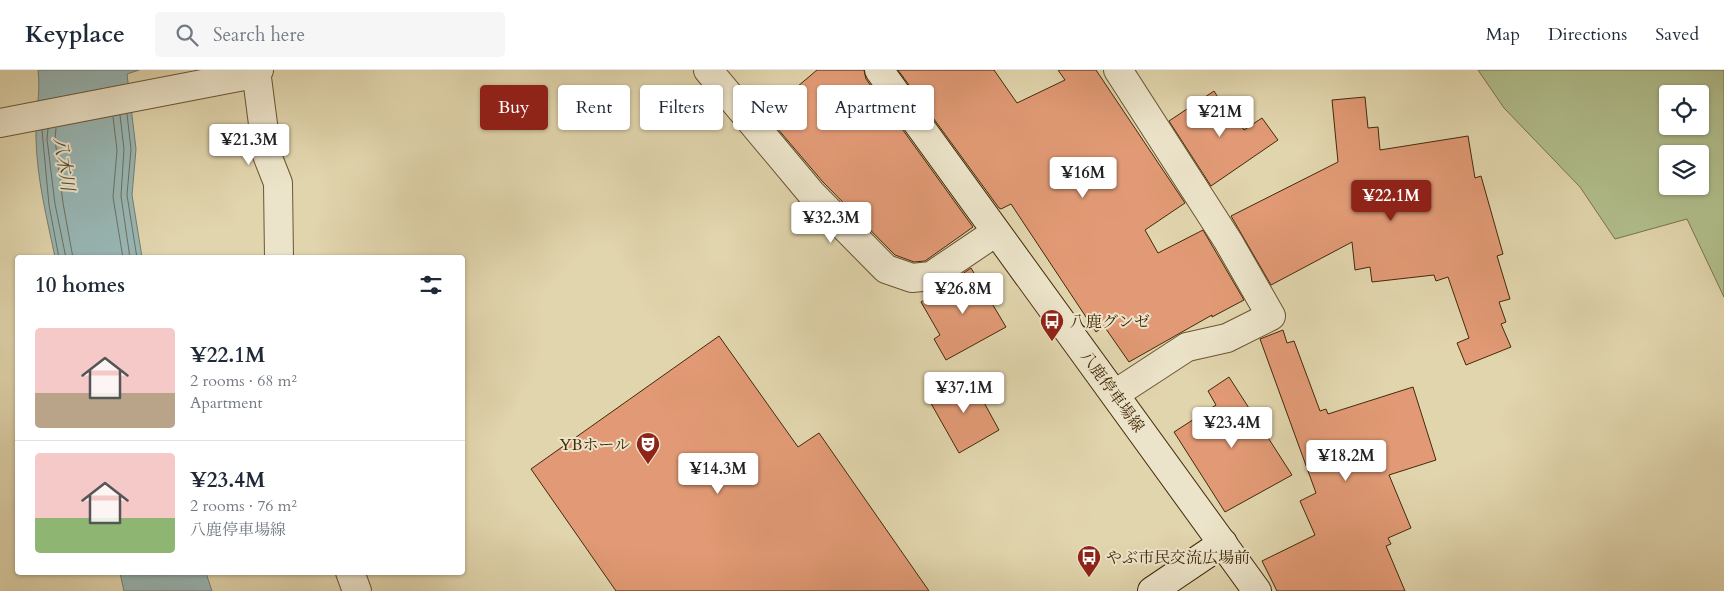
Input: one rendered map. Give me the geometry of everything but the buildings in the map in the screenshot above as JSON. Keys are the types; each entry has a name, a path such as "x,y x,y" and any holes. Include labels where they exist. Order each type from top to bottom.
{"street":[{"path":"708,70 811,193 886,269 912,278 931,276 996,232"},
{"path":"1115,394 1187,347 1227,338 1271,316 1228,241 1118,70"},
{"path":"0,123 254,72 267,155 278,183 279,255"},
{"name":"八鹿停車場線","path":"883,72 996,232 1257,591"},
{"path":"1152,591 1223,543"},
{"path":"351,575 357,591"}],"green space":[{"path":"1478,70 1724,70 1724,297 1687,219 1615,239 1580,187 1504,108"}],"water":[{"name":"八木川","path":"38,70 139,70 127,74 136,149 132,195 142,255 55,255 38,169 36,130 39,88"},
{"path":"120,575 207,575 212,591 124,591"}],"place":[{"name":"八鹿グンゼ","path":"1052,342"},
{"name":"YBホール","path":"648,465"},
{"name":"やぶ市民交流広場前","path":"1089,578"}]}
